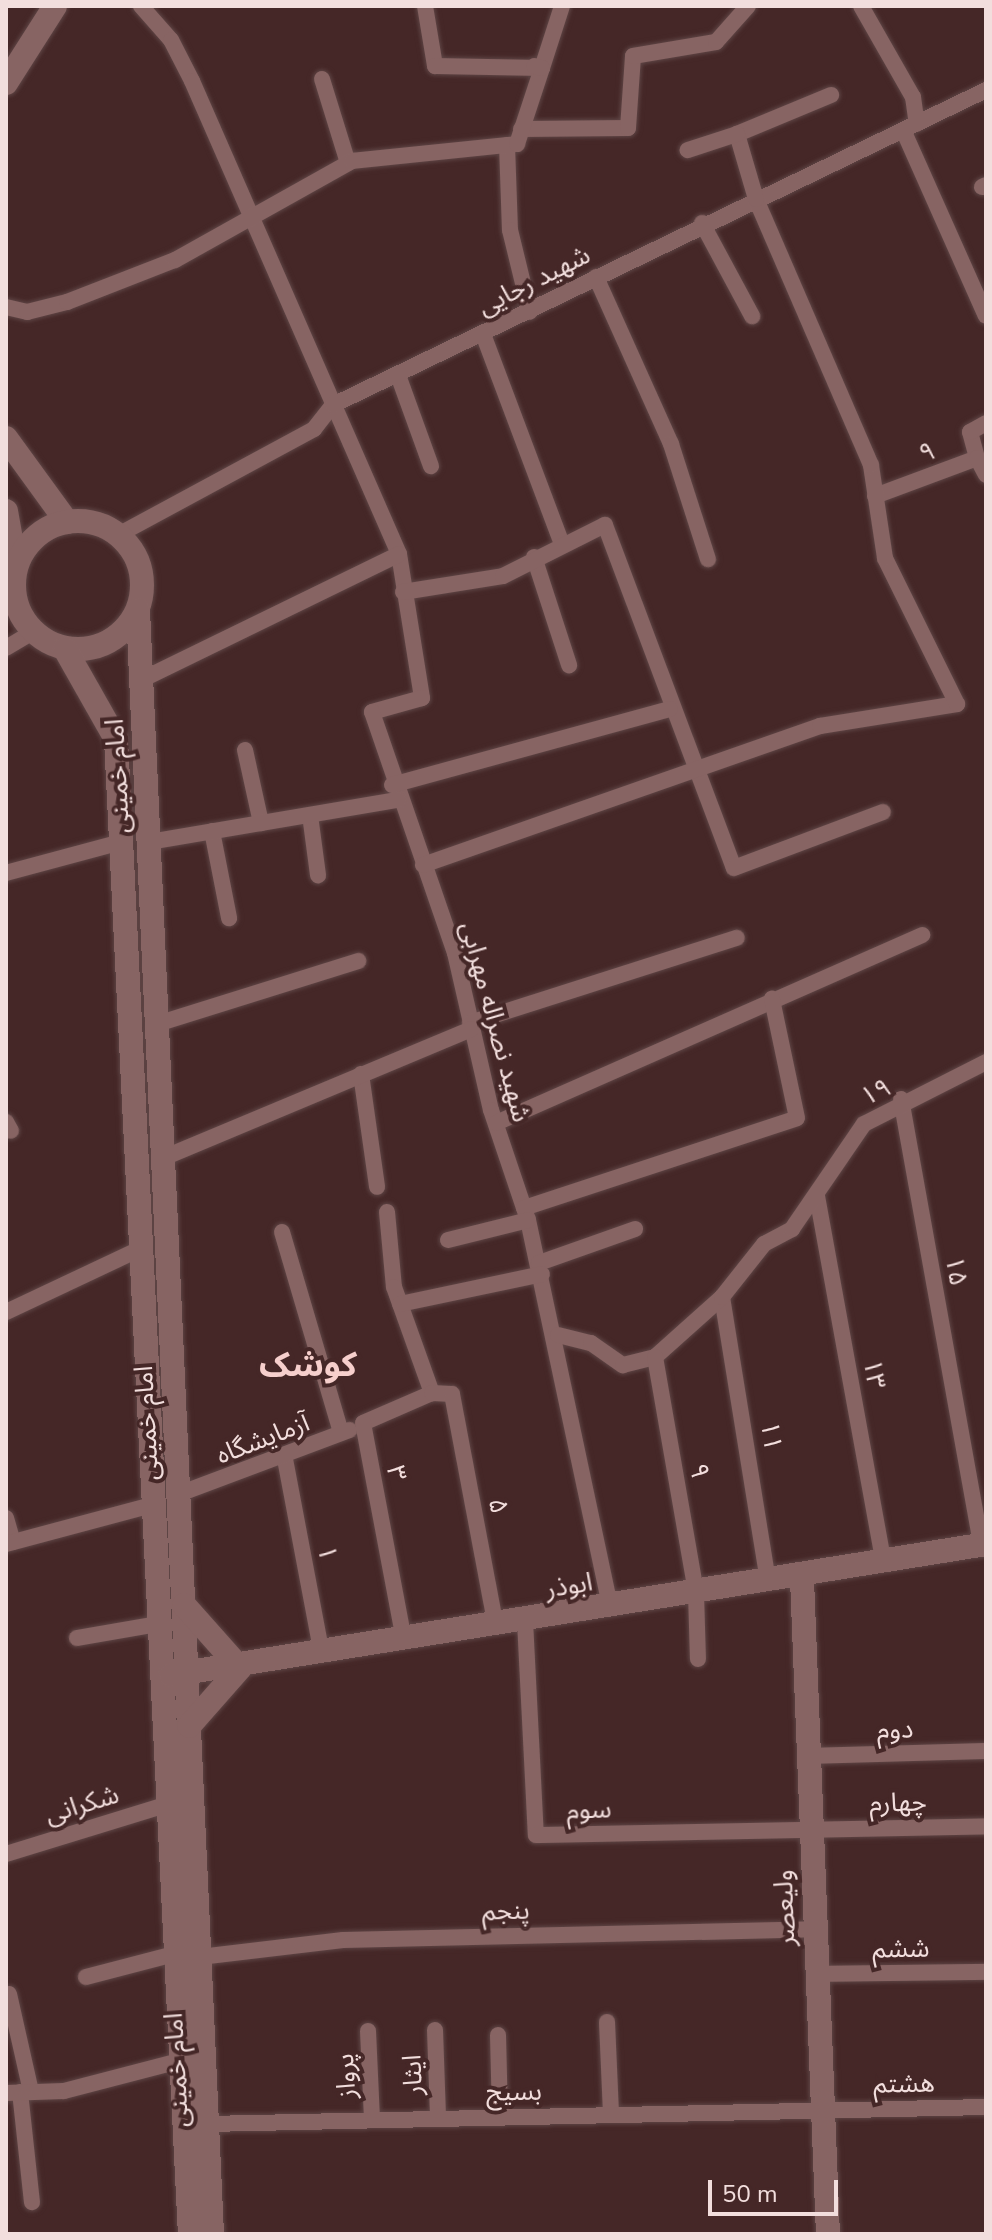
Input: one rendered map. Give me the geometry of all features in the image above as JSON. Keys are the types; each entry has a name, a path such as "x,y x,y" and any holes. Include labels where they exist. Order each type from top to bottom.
{"main road":[{"path":"6,83 55,6"},
{"path":"6,438 67,522"},
{"path":"6,511 16,567 15,602 33,632 65,649 100,646 138,610 142,577 118,535 67,522 35,537 16,567"},
{"name":"امام خمینی","path":"138,610 189,1726 189,1955 183,2060 190,2234"},
{"name":"امام خمینی","path":"65,649 116,739 160,1676 207,2124 212,2234"},
{"name":"ابوذر","path":"160,1676 240,1668 696,1593 802,1579 883,1560 983,1545"},
{"name":"ولیعصر","path":"802,1579 806,1756 828,2234"},
{"path":"768,1582 804,1612"},
{"path":"184,1605 240,1668 189,1726"}],"street":[{"name":"شهید نصراله مهرابی","path":"141,6 171,40 399,554 422,698 372,712 395,792 455,953 470,1026 496,1123 541,1269 558,1335 610,1607"},
{"path":"425,6 435,66 538,67"},
{"path":"6,307 27,312 67,302 175,260 348,163 517,144 538,67 562,6"},
{"path":"521,129 628,128 633,56 716,42 748,6"},
{"path":"861,6 913,97 910,128 986,316"},
{"path":"322,79 348,163"},
{"name":"شهید رجایی","path":"118,535 314,429 333,405 530,312 702,223 986,90"},
{"path":"688,150 737,134 831,95"},
{"path":"423,865 700,773 820,726 957,704 885,558 871,465 756,199 737,134"},
{"path":"507,145 510,230 530,312"},
{"path":"702,223 752,316"},
{"path":"596,277 671,444 708,559"},
{"path":"483,334 562,544"},
{"path":"398,375 431,466"},
{"path":"977,458 970,432 986,423"},
{"name":"۹","path":"875,496 977,458 986,475"},
{"path":"403,592 503,576 534,557 605,525 670,709 700,773 734,868 883,812"},
{"path":"141,680 399,554"},
{"path":"534,557 569,665"},
{"path":"6,648 33,632"},
{"path":"149,842 310,815 670,709"},
{"path":"245,750 261,823"},
{"path":"310,815 318,875"},
{"path":"212,831 229,918"},
{"path":"6,873 121,842"},
{"path":"496,1123 922,935"},
{"path":"163,1158 470,1026 737,938"},
{"path":"157,1024 358,961"},
{"path":"448,1240 797,1118 772,999"},
{"name":"۱۹","path":"655,1357 722,1297 764,1244 792,1229 864,1124 986,1062"},
{"path":"361,1074 377,1187"},
{"name":"۱۵","path":"902,1103 983,1545"},
{"name":"۱۳","path":"817,1196 883,1560"},
{"path":"363,1423 432,1393 400,1304 387,1212"},
{"path":"400,1304 541,1269 635,1229"},
{"path":"282,1232 341,1433"},
{"path":"6,1312 140,1249"},
{"name":"۱۱","path":"722,1297 768,1582"},
{"path":"558,1335 591,1343 623,1365 655,1357"},
{"name":"۹","path":"655,1357 696,1593 698,1659"},
{"name":"۵","path":"432,1393 452,1394 496,1626"},
{"name":"آزمایشگاه","path":"179,1494 285,1459 363,1423"},
{"name":"۳","path":"363,1423 404,1641"},
{"name":"۱","path":"285,1459 322,1655"},
{"path":"6,1518 9,1543 152,1505"},
{"name":"سوم","path":"525,1621 536,1835 810,1828"},
{"path":"77,1638 158,1624"},
{"name":"دوم","path":"806,1756 986,1751"},
{"name":"شکرانی","path":"6,1854 172,1803"},
{"name":"چهارم","path":"810,1828 986,1826"},
{"name":"پنجم","path":"86,1977 189,1955 343,1940 814,1929"},
{"name":"ششم","path":"816,1974 986,1972"},
{"path":"9,1994 32,2202"},
{"path":"607,2022 611,2114"},
{"name":"ایثار","path":"435,2030 438,2118"},
{"name":"پرواز","path":"368,2031 372,2120"},
{"path":"498,2035 500,2117"},
{"path":"19,2092 64,2091 183,2060"},
{"name":"هشتم","path":"822,2109 986,2107"},
{"name":"بسیج","path":"207,2124 822,2109"}],"district":[{"name":"کوشک","path":"308,1366"}]}
